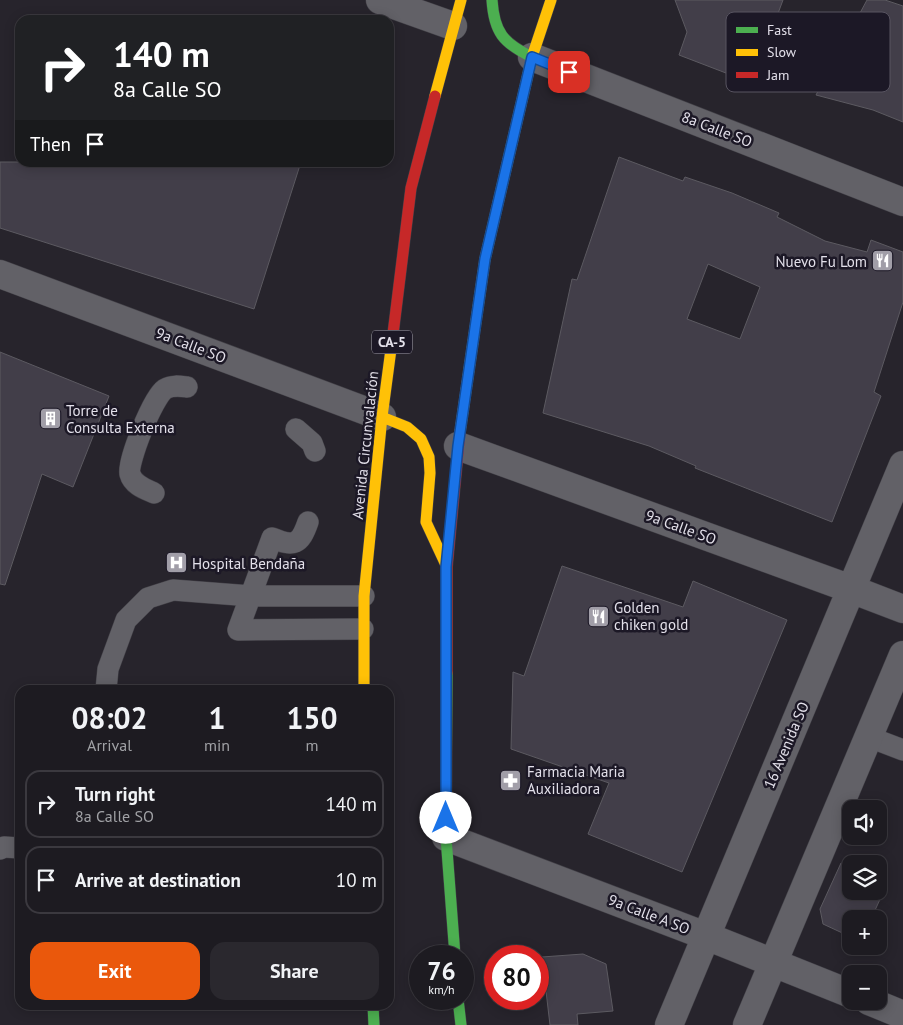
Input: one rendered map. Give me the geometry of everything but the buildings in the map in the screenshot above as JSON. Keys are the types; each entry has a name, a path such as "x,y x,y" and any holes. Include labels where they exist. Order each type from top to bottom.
{"highway":[{"name":"Avenida Circunvalación","path":"364,685 364,596 382,417 411,188 461,0"},
{"path":"492,0 493,19 502,39 514,49 532,57"},
{"path":"454,945 446,837 446,567 458,446 485,259 532,57 551,0"},
{"path":"382,417 407,427 421,439 429,457 430,473 426,522 446,567"},
{"path":"373,1010 374,1025"},
{"path":"459,1010 461,1025"}],"street":[{"path":"380,0 453,26"},
{"name":"8a Calle SO","path":"532,57 903,202"},
{"name":"9a Calle SO","path":"0,274 382,417"},
{"name":"9a Calle SO","path":"458,446 851,589 903,610"},
{"name":"16 Avenida SO","path":"669,1025 903,465"},
{"path":"747,1025 903,655"},
{"name":"9a Calle A SO","path":"446,837 706,936 842,990"},
{"path":"887,1008 903,1015"}],"lane":[{"path":"154,493 140,487 131,477 129,467 149,412 158,396 165,389 176,386 187,387"},
{"path":"296,429 312,443 315,452"},
{"path":"308,522 300,540 294,543 286,544 272,538 238,630 363,629"},
{"path":"106,685 108,669 126,620 148,598 173,590 251,596 364,596"},
{"path":"869,737 903,750"},
{"path":"0,849 4,847 15,848"}],"traffic: fast":[{"path":"492,0 495,20 502,35 514,47 532,57"},
{"path":"447,673 446,837 454,945"},
{"path":"373,1010 374,1025"},
{"path":"459,1010 461,1025"}],"traffic: slow":[{"path":"435,96 461,0"},
{"path":"460,432 485,259 532,57 551,0"},
{"path":"364,685 364,596 382,417 393,334"},
{"path":"382,417 407,427 421,439 429,457 430,473 426,522 446,565"}],"traffic: jam":[{"path":"393,334 411,188 435,96"},
{"path":"447,673 447,567 460,432"}],"place":[{"name":"Nuevo Fu Lom","path":"883,261"},
{"name":"Torre de Consulta Externa","path":"50,419"},
{"name":"Hospital Bendaña","path":"176,563"},
{"name":"Golden chiken gold","path":"598,616"},
{"name":"Farmacia Maria Auxiliadora","path":"511,780"}],"route":[{"path":"446,818 446,567 458,446 485,259 532,57 569,72"}]}
